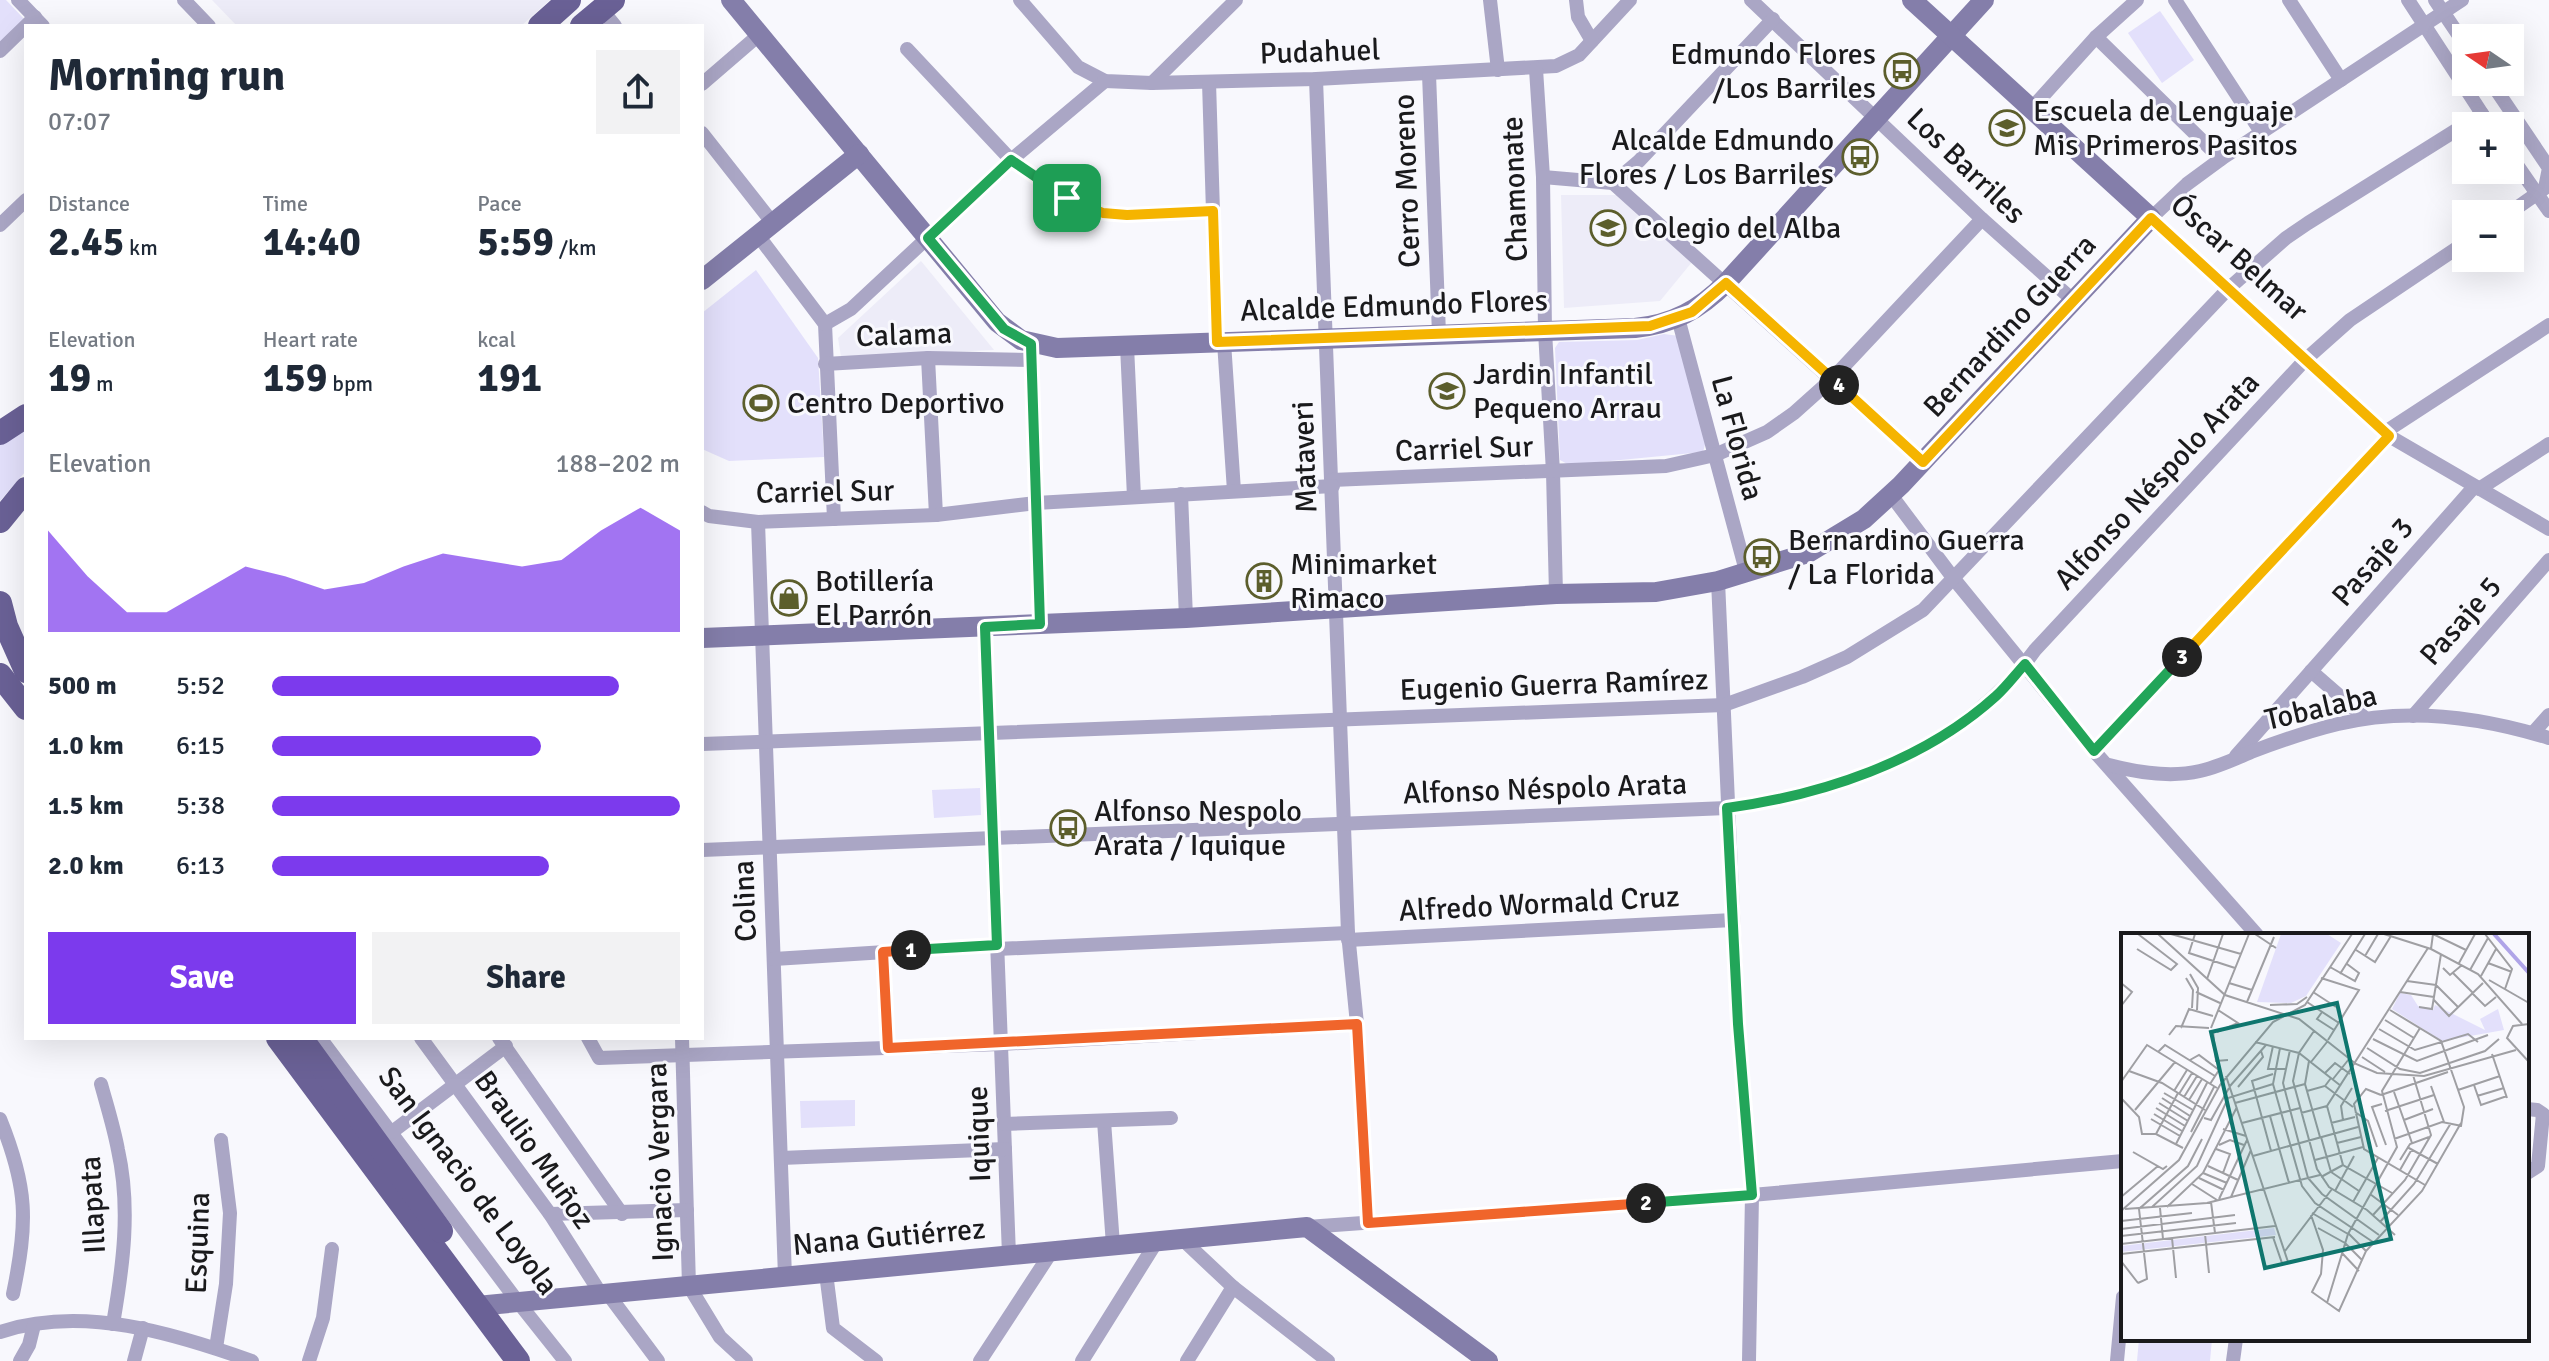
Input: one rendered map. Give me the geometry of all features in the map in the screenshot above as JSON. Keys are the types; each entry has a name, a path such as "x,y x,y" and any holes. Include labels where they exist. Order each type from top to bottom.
{"main road":[{"path":"547,24 569,0"},
{"path":"586,24 610,12"},
{"path":"0,417 24,416"},
{"path":"0,433 24,417"},
{"path":"0,521 24,491"},
{"path":"0,603 6,626 24,666"},
{"path":"0,675 24,705"},
{"name":"San Ignacio de Loyola","path":"280,1040 497,1304 518,1361"},
{"name":"San Ignacio de Loyola","path":"302,1040 538,1361"}],"street":[{"path":"18,0 39,22"},
{"path":"184,0 206,24"},
{"name":"Alcalde Edmundo Flores","path":"731,0 1004,329 1032,352 1057,348 1635,328 1678,318 1705,302 1726,283 1984,0"},
{"path":"825,324 851,309 1011,160 1105,81 1078,67 1020,0"},
{"path":"1152,83 1236,0"},
{"path":"1490,0 1498,70"},
{"path":"1576,0 1578,17 1592,41"},
{"name":"Pudahuel","path":"1105,81 1209,82 1536,69 1567,62 1579,55 1630,0"},
{"name":"Los Barriles","path":"1751,0 1982,219 2075,302"},
{"name":"Óscar Belmar","path":"1912,0 2387,434 2549,529"},
{"path":"2031,109 2096,37 2137,0"},
{"path":"2175,0 2261,132"},
{"path":"2289,0 2341,80"},
{"path":"2408,0 2481,112"},
{"path":"2435,0 2452,26"},
{"name":"Bernardino Guerra","path":"704,638 1186,618 1556,594 1656,592 1718,581 1775,565 1808,553 1840,535 1891,495 2151,218 2187,184 2462,0"},
{"path":"1613,183 1639,161 1773,19"},
{"path":"0,51 24,33"},
{"path":"704,82 760,34"},
{"path":"2096,37 2221,159"},
{"path":"907,49 1011,160 1067,198 1103,213 1127,215 1213,211"},
{"name":"Chamonate","path":"1536,69 1543,177 1545,331 1556,594"},
{"name":"Cerro Moreno","path":"1429,74 1439,334"},
{"name":"Mataveri","path":"1316,79 1348,937 1357,1024 1368,1223"},
{"path":"1209,82 1221,342 1234,491"},
{"path":"2500,96 2549,168 2545,188 2524,203"},
{"path":"704,136 825,324 834,519"},
{"name":"Eugenio Guerra Ramírez","path":"704,744 1724,705 1847,657 1923,610 2228,289 2286,238 2308,223 2452,140"},
{"path":"704,278 859,154"},
{"path":"2524,175 2549,211"},
{"path":"1543,177 1613,183 1923,462"},
{"path":"0,225 24,202"},
{"name":"Carriel Sur","path":"704,513 758,522 936,515 1036,503 1333,483 1666,466 1715,455 1767,432 1794,413 1832,379 1982,219"},
{"name":"Alfonso Néspolo Arata","path":"704,850 1727,808 1827,787 1916,750 1971,716 1996,696 2046,638 2305,360 2350,320 2452,251"},
{"name":"La Florida","path":"1678,318 1746,571"},
{"path":"2094,751 2387,434 2549,325"},
{"path":"1127,346 1134,497"},
{"path":"1032,352 1040,624"},
{"name":"Calama","path":"825,364 1032,352"},
{"path":"928,358 936,515"},
{"name":"Pasaje 3","path":"2234,759 2476,488 2549,444"},
{"path":"1181,494 1186,618"},
{"path":"1891,495 1954,579 2094,751 2255,933"},
{"name":"Colina","path":"758,522 785,1277"},
{"name":"Pasaje 5","path":"2413,716 2549,560"},
{"path":"1718,581 1738,1024 1752,1195 1749,1361"},
{"name":"Iquique","path":"985,627 1009,1255"},
{"path":"2311,671 2365,718"},
{"path":"2533,733 2549,715"},
{"name":"Tobalaba","path":"2108,765 2172,774 2200,771 2312,730 2365,718 2413,716 2476,720 2549,738"},
{"name":"Alfredo Wormald Cruz","path":"774,959 997,947 1348,937 1733,920"},
{"path":"883,952 888,1048"},
{"path":"589,1040 599,1058 1001,1044 1357,1024"},
{"name":"San Ignacio de Loyola","path":"322,1040 392,1132 497,1304 565,1361"},
{"name":"Braulio Muñoz","path":"423,1040 550,1214 604,1294 658,1361"},
{"name":"Ignacio Vergara","path":"682,1040 689,1286 720,1337 746,1361"},
{"path":"392,1132 457,1085 503,1042"},
{"name":"Ignacio Vergara","path":"503,1042 622,1214"},
{"name":"Illapata","path":"101,1084 119,1153 125,1214 123,1265 113,1324"},
{"path":"2529,1109 2543,1114 2538,1166 2529,1173"},
{"path":"1004,1124 1171,1118"},
{"path":"0,1119 17,1168 25,1221 13,1294"},
{"path":"1104,1121 1113,1245"},
{"name":"Esquina","path":"216,1348 226,1284 230,1213 221,1140"},
{"path":"781,1158 1005,1149"},
{"path":"1307,1227 1752,1195 2121,1161"},
{"path":"550,1214 687,1210"},
{"path":"1307,1227 1488,1361"},
{"name":"Nana Gutiérrez","path":"497,1304 1307,1227"},
{"path":"1182,1239 1233,1287 1328,1361"},
{"path":"1082,1361 1157,1241"},
{"path":"309,1361 323,1318 332,1249"},
{"path":"980,1361 1052,1251"},
{"path":"826,1273 833,1328 876,1361"},
{"path":"1187,1361 1233,1287"},
{"path":"2117,1361 2121,1318"},
{"path":"0,1332 70,1321 113,1324 143,1328 252,1361"},
{"path":"20,1361 29,1345 34,1325"},
{"path":"134,1361 143,1328"},
{"path":"2233,1361 2236,1341"}],"shaded area":[{"path":"0,0 6,0 25,20 0,44"},
{"path":"212,0 550,0 523,24 235,24"},
{"path":"2160,11 2194,60 2162,83 2128,33"},
{"name":"Colegio del Alba","path":"1561,195 1618,195 1692,262 1660,301 1564,308"},
{"path":"921,261 994,350 841,357 838,338"},
{"name":"Centro Deportivo","path":"756,270 818,358 824,457 729,461 704,450 704,311"},
{"path":"1664,334 1679,336 1706,441 1703,452 1569,465 1560,460 1555,348 1559,342 1637,340"},
{"path":"24,426 24,473 0,501 0,444"},
{"path":"980,788 981,815 934,818 932,790"},
{"path":"855,1100 855,1126 801,1128 800,1101"},
{"path":"2139,1341 2212,1341 2210,1361 2137,1361"}],"place":[{"name":"Edmundo Flores /Los Barriles","path":"1902,71"},
{"name":"Escuela de Lenguaje Mis Primeros Pasitos","path":"2007,128"},
{"name":"Alcalde Edmundo Flores / Los Barriles","path":"1860,157"},
{"name":"Colegio del Alba","path":"1608,228"},
{"name":"Jardin Infantil Pequeno Arrau","path":"1447,391"},
{"name":"Centro Deportivo","path":"761,403"},
{"name":"Bernardino Guerra / La Florida","path":"1762,557"},
{"name":"Minimarket Rimaco","path":"1264,581"},
{"name":"Botillería El Parrón","path":"789,598"},
{"name":"Alfonso Nespolo Arata / Iquique","path":"1068,828"}],"route":[{"path":"1011,160 1067,198 1103,213 1127,215 1213,211 1217,342 1635,328 1664,323 1692,312 1726,283 1923,462 2151,218 2389,436 2094,751 2025,664 1996,696 1971,716 1916,750 1827,787 1764,803 1727,808 1738,1024 1752,1195 1368,1223 1357,1024 888,1048 883,952 997,945 985,627 1040,624 1031,344 1004,329 928,238 1011,160"}]}
